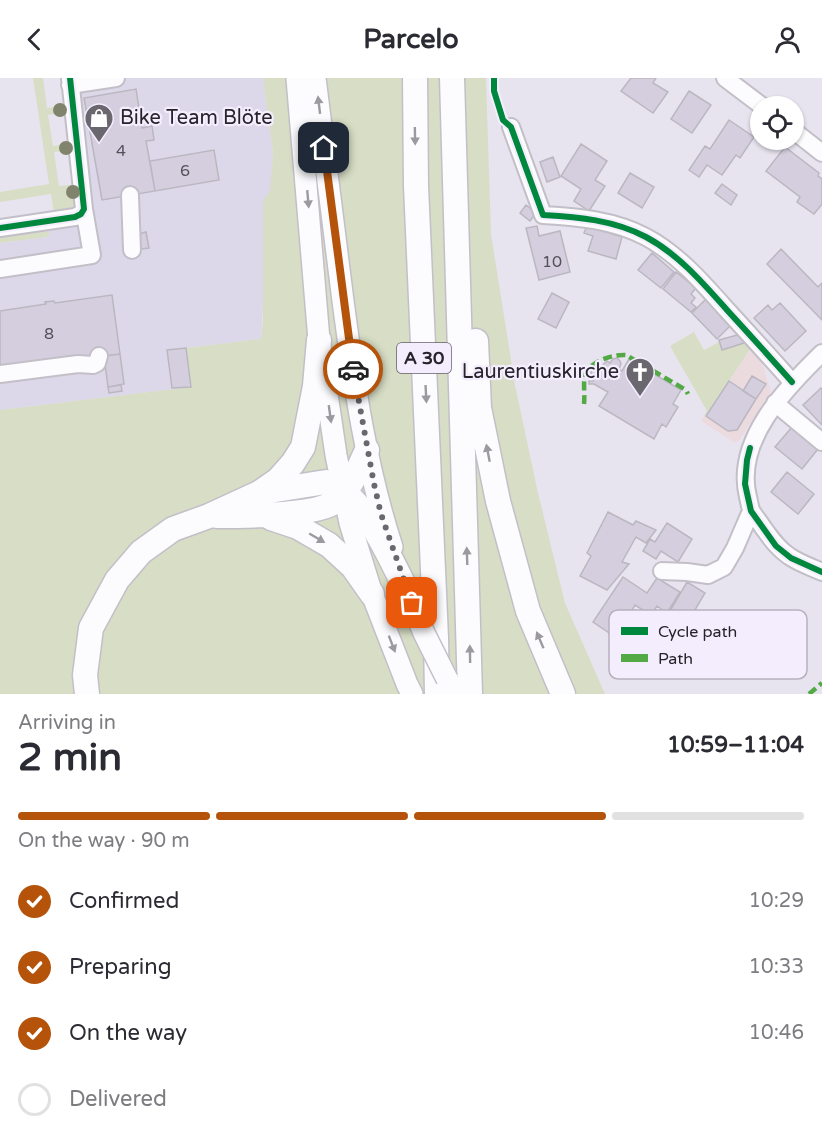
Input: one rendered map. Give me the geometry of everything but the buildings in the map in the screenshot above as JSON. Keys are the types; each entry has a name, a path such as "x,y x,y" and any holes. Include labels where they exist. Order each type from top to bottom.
{"highway":[{"name":"A 30","path":"415,78 416,186 437,694"},
{"name":"A 30","path":"452,78 470,694"},
{"path":"455,194 472,265 479,408 498,501 528,612 563,694"},
{"path":"262,504 303,447 315,386 319,340"},
{"path":"344,493 367,450"},
{"path":"87,694 85,675 92,628 117,580 141,552 173,529 209,516 262,504 326,482 335,485 356,503 369,519 405,587"},
{"path":"262,504 329,544 353,567 372,594"},
{"path":"425,694 436,638"}],"main road":[{"path":"297,78 319,340 336,455 350,523 372,594 412,694"},
{"path":"315,78 350,350 367,450 381,514 405,587 424,633 455,694"}],"street":[{"path":"0,269 92,255 84,210 70,82 116,78"},
{"path":"725,78 750,97"},
{"path":"511,127 543,215 587,219 616,225 645,237 668,251 699,279 792,382"},
{"path":"804,139 822,153"},
{"path":"130,195 132,250"},
{"path":"0,228 75,217 84,210"},
{"path":"822,353 792,382 775,403 750,448 745,484 752,511 776,546 790,558 822,572"},
{"path":"0,374 78,364 93,365 97,363 99,356"},
{"path":"775,403 822,442"},
{"path":"662,571 708,575 724,567 752,511"}],"shaded area":[{"path":"64,78 263,78 273,153 261,339 186,348 192,387 0,410 0,243 47,237 47,230 0,237 0,222 54,213 75,205"},
{"path":"747,342 759,354 771,392 739,441 734,442 701,421 751,349 745,343"}],"green space":[{"path":"33,78 43,78 47,108 64,106 65,112 48,115 53,146 70,143 71,150 54,152 59,186 80,184 77,202 67,209 54,213 51,194 0,202 0,192 49,184"},
{"path":"263,78 486,78 491,234 515,385 565,603 605,694 0,694 0,410 191,387 186,348 261,339 263,201 270,191 273,153"},
{"path":"47,230 50,233 47,237 0,243 0,237"},
{"path":"694,332 704,350 719,342 722,350 745,343 751,348 706,416 707,411 670,346"}],"marked path":[{"path":"584,404 584,378 588,370 602,359 621,355 626,355 686,390 688,394"},
{"path":"809,694 822,683"}],"cycle path":[{"path":"0,228 75,217 84,209 70,78"},
{"path":"494,78 494,91 503,120 511,127 543,215 583,218 609,223 634,231 658,244 679,260 699,280 792,382"},
{"path":"750,448 745,484 751,511 776,546 791,558 822,572"}],"way so far":[{"path":"353,369 381,514 412,603"}],"place":[{"name":"Bike Team Blöte","path":"99,144"},
{"name":"Laurentiuskirche","path":"640,398"}],"route":[{"path":"324,148 353,369"}]}
